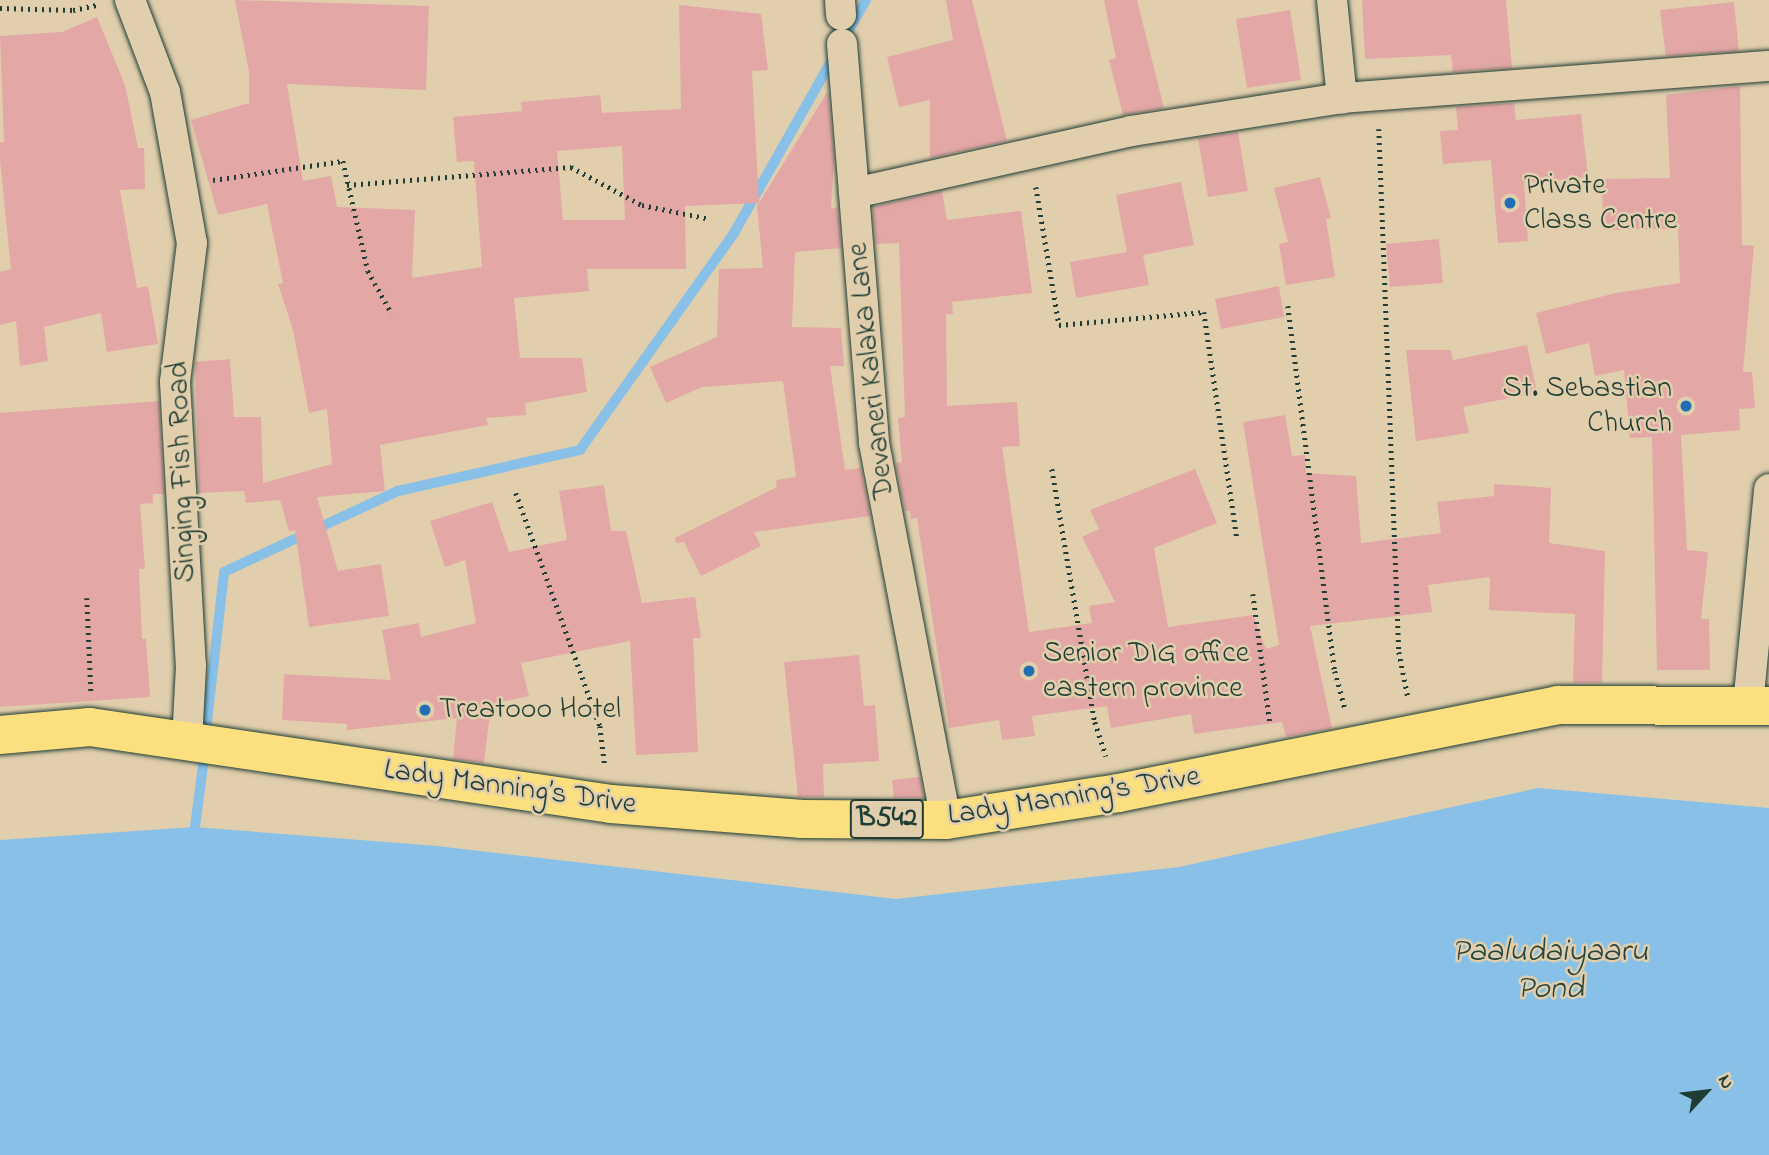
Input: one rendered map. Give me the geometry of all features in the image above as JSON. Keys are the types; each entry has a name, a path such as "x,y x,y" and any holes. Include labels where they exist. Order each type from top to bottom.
{"main road":[{"name":"Lady Manning’s Drive","path":"0,735 90,727 611,804 802,819 946,820 1119,793 1558,705 1759,706"}],"street":[{"path":"1332,0 1342,98"},
{"name":"Singing Fish Road","path":"120,1 165,92 192,243 174,382 191,666 187,742"},
{"name":"Devaneri Kalaka Lane","path":"841,20 874,443 946,820"},
{"path":"854,193 1131,131 1342,98 1769,66"},
{"path":"1759,706 1769,489"}],"path":[{"path":"0,8 73,10 120,1"},
{"path":"1378,97 1399,652 1414,732"},
{"path":"1031,155 1059,325 1204,312 1237,538"},
{"path":"181,184 343,161 368,271 392,314"},
{"path":"347,185 571,167 642,205 710,219"},
{"path":"1288,306 1335,671 1356,746"},
{"path":"1052,469 1095,722 1119,793"},
{"path":"516,493 600,726 611,804"},
{"path":"1253,594 1275,760"},
{"path":"87,598 90,727"}],"water":[{"name":"Paaludaiyaaru Pond","path":"1538,788 1769,808 1769,1155 0,1155 0,840 195,827 437,846 896,899 1179,867"}],"building":[{"path":"235,0 429,6 426,90 287,84 303,181 331,176 337,207 415,210 412,278 482,267 474,161 457,162 453,117 522,111 521,102 600,95 602,113 681,109 679,5 761,14 768,70 752,71 759,203 685,206 686,269 587,269 589,291 514,298 520,358 582,358 587,392 525,403 526,415 486,418 488,425 380,445 385,491 317,497 338,571 381,564 389,616 309,627 295,530 289,531 280,500 246,503 244,491 199,493 195,362 230,359 234,417 261,417 263,483 332,464 327,409 309,413 293,330 278,284 283,283 267,204 218,215 191,120 249,103 249,72","holes":["622,146 625,220 563,220 557,151"]},
{"path":"946,0 972,0 1007,141 930,158 930,100 899,107 887,57 953,40"},
{"path":"1104,0 1137,0 1164,108 1123,115 1109,60 1116,58"},
{"path":"1362,0 1506,0 1512,68 1453,72 1451,55 1365,59"},
{"path":"1734,2 1739,51 1666,56 1660,10"},
{"path":"1290,10 1301,80 1247,88 1236,19"},
{"path":"97,17 125,85 138,148 144,148 145,189 120,190 137,288 148,286 158,344 107,352 101,313 44,327 48,361 20,366 16,321 0,325 0,272 11,269 0,159 0,142 4,142 0,36 62,32"},
{"path":"1740,86 1742,245 1754,246 1743,372 1752,372 1755,408 1739,409 1740,430 1681,435 1687,550 1708,552 1701,619 1709,619 1710,670 1657,670 1652,437 1630,438 1624,370 1595,376 1589,343 1546,354 1536,313 1616,293 1680,283 1678,229 1603,230 1602,179 1670,178 1666,95"},
{"path":"828,91 834,159 831,209 838,207 841,248 795,252 792,327 841,328 844,366 830,366 845,470 861,468 870,516 754,532 761,546 701,576 684,542 676,543 675,538 777,487 776,480 796,477 783,381 702,387 666,403 650,367 717,337 719,269 763,268 757,206"},
{"path":"1514,103 1516,120 1581,114 1588,177 1524,183 1528,241 1498,243 1491,160 1443,164 1440,131 1458,130 1456,107"},
{"path":"1238,132 1248,191 1208,197 1198,138"},
{"path":"1320,177 1331,218 1326,219 1335,277 1286,285 1279,244 1288,242 1274,188"},
{"path":"1181,182 1194,245 1143,255 1149,285 1076,298 1070,262 1127,252 1116,195"},
{"path":"942,191 947,220 1021,211 1032,293 952,302 953,314 946,314 947,406 1017,402 1020,446 1002,447 1029,632 1092,623 1089,606 1115,602 1082,537 1099,529 1090,510 1195,469 1217,523 1154,548 1168,627 1253,615 1266,649 1279,645 1243,422 1285,415 1292,456 1305,455 1306,473 1356,476 1361,543 1441,533 1437,502 1494,496 1494,484 1551,488 1549,543 1605,551 1602,683 1573,683 1575,614 1489,610 1490,577 1428,585 1432,612 1310,626 1332,728 1286,737 1282,722 1194,734 1191,714 1111,728 1107,706 1032,716 1035,736 1002,740 999,720 949,728 917,518 911,519 910,511 905,511 896,463 902,462 898,418 905,417 899,243 876,244 873,207"},
{"path":"1439,239 1443,283 1390,287 1386,244"},
{"path":"1279,286 1284,317 1221,329 1215,299"},
{"path":"1527,345 1537,393 1463,407 1469,433 1416,441 1406,350 1451,350 1453,360"},
{"path":"159,401 164,494 153,494 153,503 140,504 145,569 139,569 142,639 146,639 150,697 0,707 0,413"},
{"path":"604,485 611,531 626,531 642,603 695,597 701,638 693,638 698,752 636,755 630,641 521,663 529,696 491,704 484,763 453,759 457,718 347,730 347,724 282,720 284,674 391,680 382,630 419,623 421,637 476,623 465,560 445,567 430,521 492,502 509,552 567,540 559,491"},
{"path":"859,655 864,706 875,705 879,761 823,764 824,797 798,797 784,662"},
{"path":"920,777 924,798 894,798 892,780"}],"waterway":[{"path":"206,731 224,572 398,491 580,450 734,233 866,0"},
{"path":"195,827 203,765"}],"place":[{"name":"Private Class Centre","path":"1510,203"},
{"name":"St. Sebastian Church","path":"1686,406"},
{"name":"Senior DIG office eastern province","path":"1029,671"},
{"name":"Treatooo Hotel","path":"425,710"}]}
